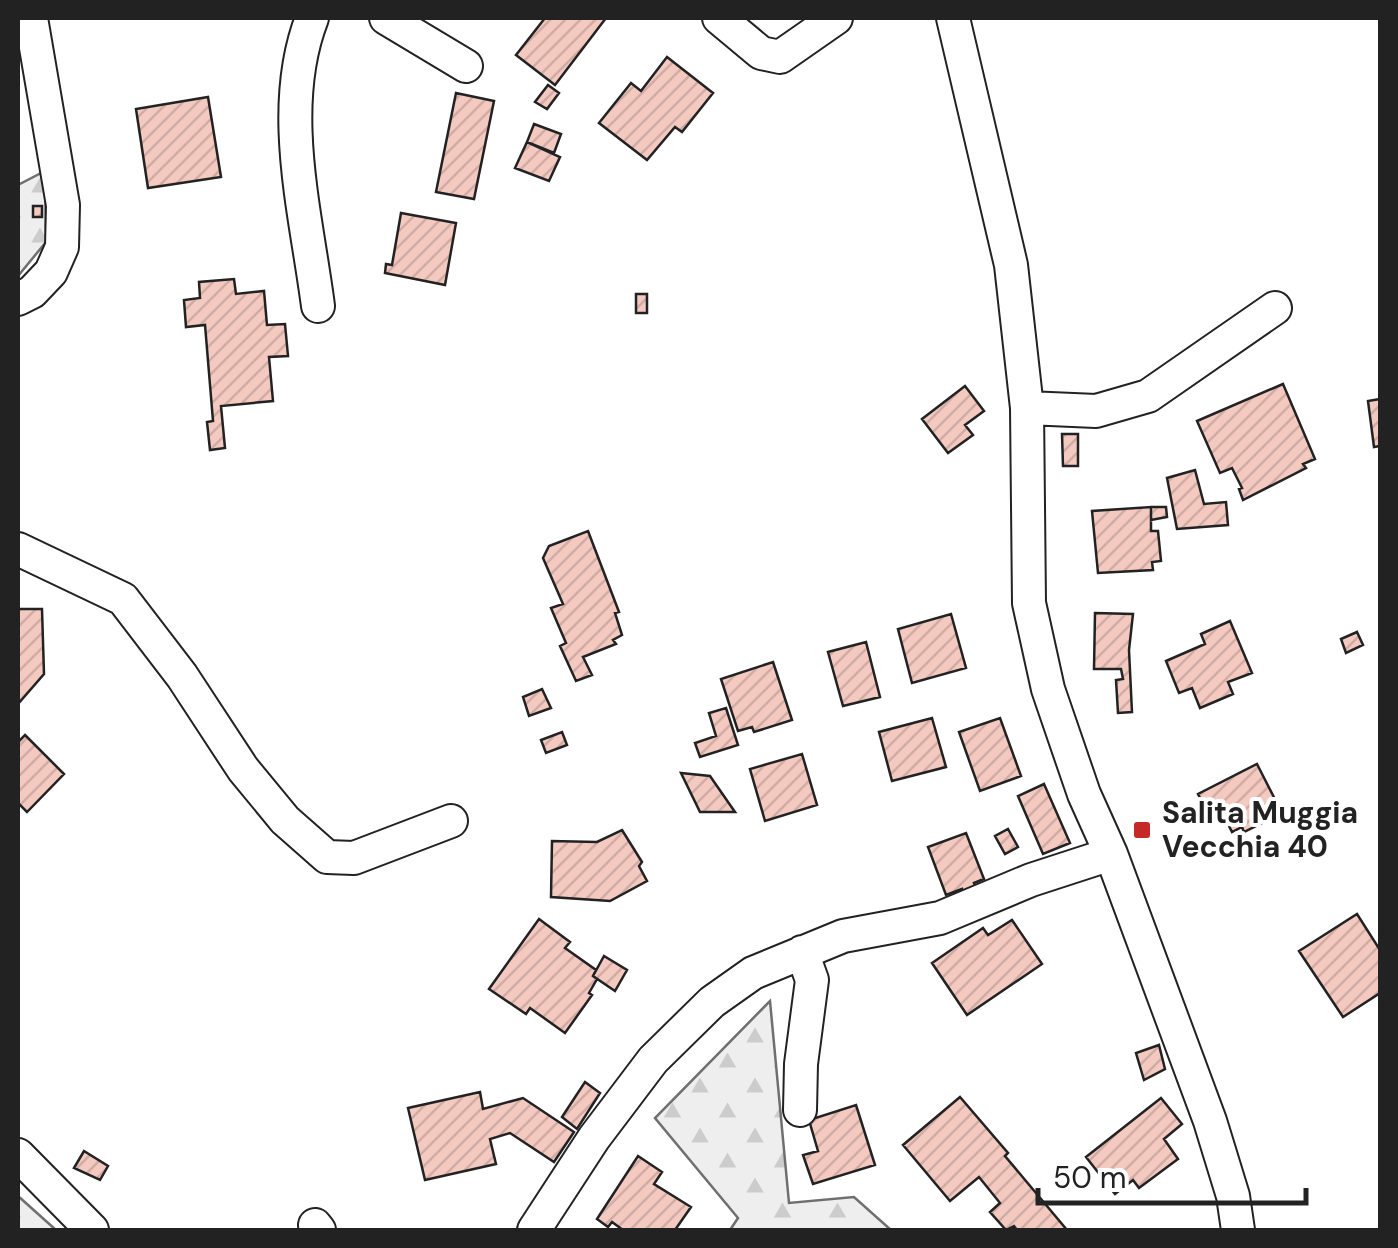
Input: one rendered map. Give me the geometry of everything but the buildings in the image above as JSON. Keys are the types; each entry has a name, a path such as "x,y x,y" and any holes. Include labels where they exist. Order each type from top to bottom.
{"street":[{"path":"18,299 32,292 50,272 62,247 63,205 30,18"},
{"path":"312,18 296,74 296,139 318,306"},
{"path":"386,18 466,66"},
{"path":"719,18 761,53 780,57 836,18"},
{"path":"954,18 1011,265 1028,408 1030,603 1048,690 1210,1122 1233,1196 1238,1230"},
{"path":"1028,408 1096,411 1148,396 1275,308"},
{"path":"18,549 124,599 182,676 243,769 285,820 327,857 354,858 450,821"},
{"path":"534,1230 594,1138 653,1060 712,1002 753,973 843,936 940,918 1031,880 1111,854"},
{"path":"800,1110 812,980 802,952"},
{"path":"18,1155 92,1230"}],"green space":[{"path":"45,171 46,242 18,276 18,185"},
{"path":"770,1001 789,1203 854,1197 891,1230 730,1230 738,1218 655,1118"},
{"path":"18,1196 56,1230 18,1230"}],"place":[{"name":"Salita Muggia Vecchia 40","path":"1142,830"}]}
